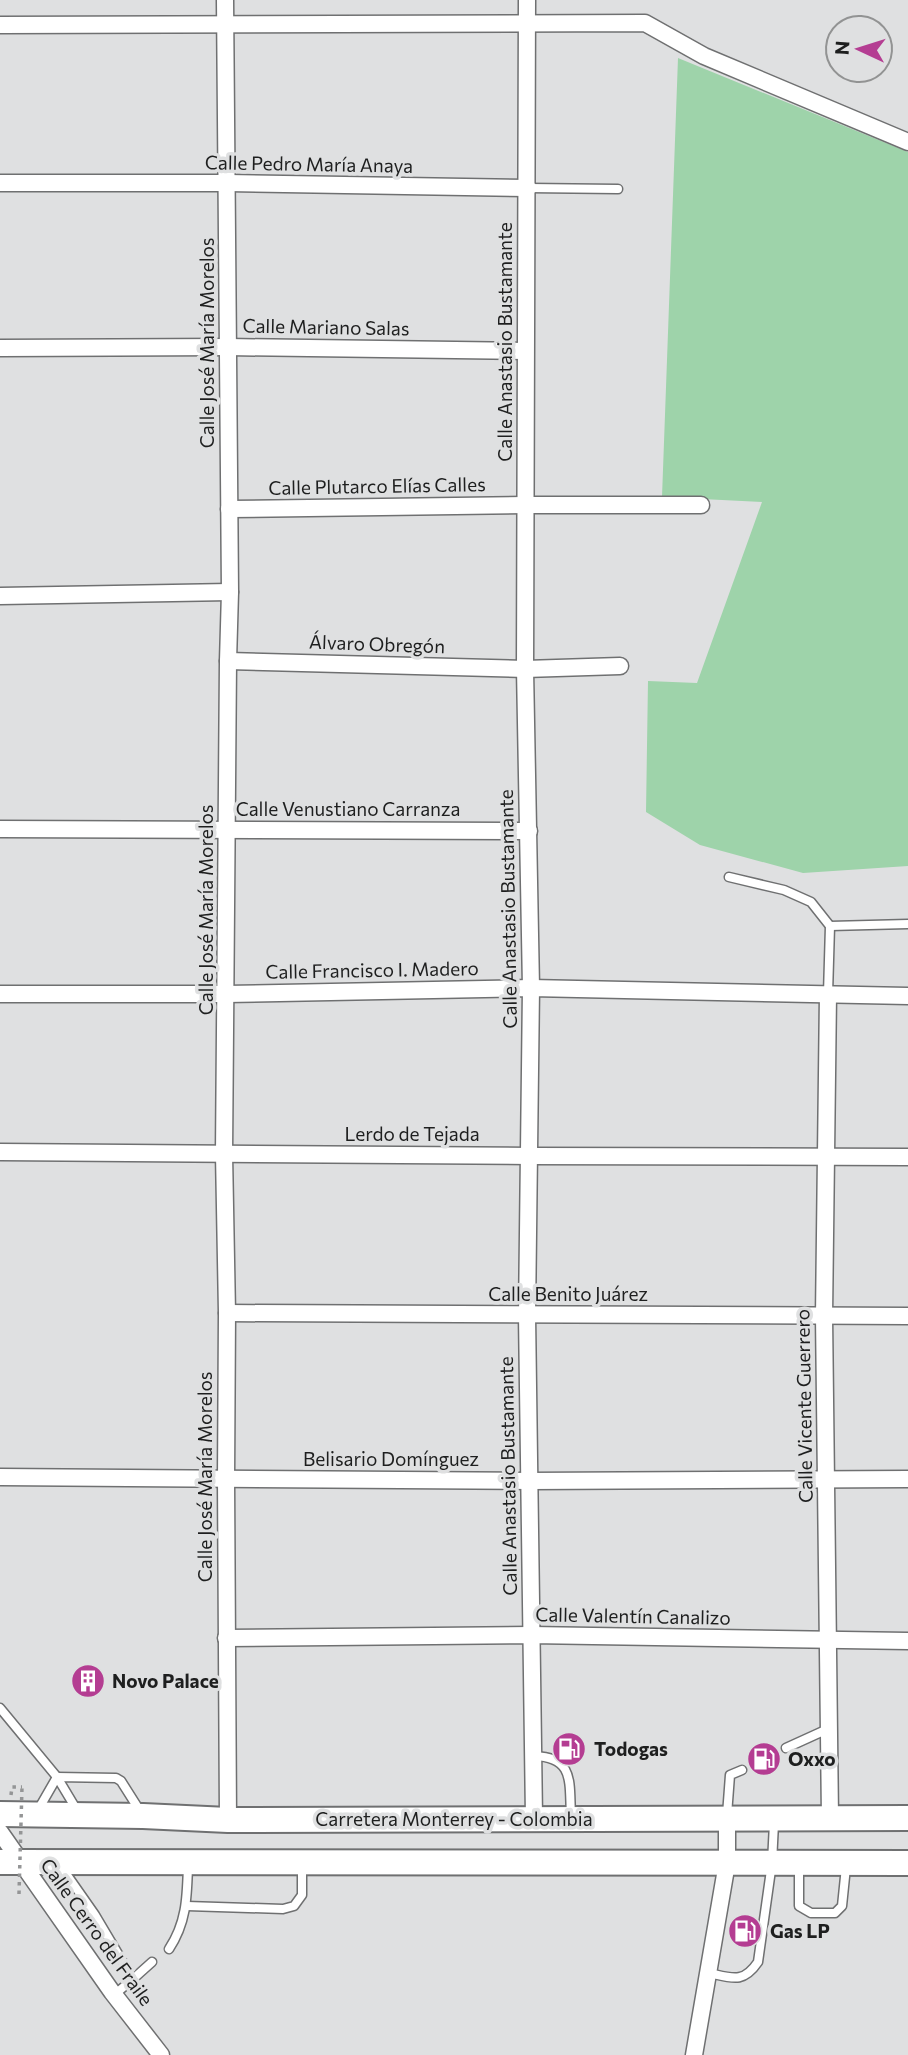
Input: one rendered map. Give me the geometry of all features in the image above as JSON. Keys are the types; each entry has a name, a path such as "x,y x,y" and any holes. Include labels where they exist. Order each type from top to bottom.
{"main road":[{"name":"Carretera Monterrey - Colombia","path":"0,1814 228,1820 908,1818"},
{"path":"10,1862 908,1863"}],"street":[{"name":"Calle José María Morelos","path":"225,0 230,592 224,1154 228,1820"},
{"name":"Calle Anastasio Bustamante","path":"527,0 525,669 531,988 527,1315 534,1818"},
{"path":"0,25 645,23 704,56 908,142"},
{"name":"Calle Pedro María Anaya","path":"0,183 228,183 527,188"},
{"name":"Calle Mariano Salas","path":"0,348 228,346 525,351"},
{"name":"Calle Plutarco Elías Calles","path":"229,509 701,505"},
{"path":"0,596 230,592"},
{"name":"Álvaro Obregón","path":"228,661 525,669 620,666"},
{"name":"Calle Venustiano Carranza","path":"0,829 529,831"},
{"name":"Calle Francisco I. Madero","path":"0,995 531,988 908,996"},
{"name":"Calle Vicente Guerrero","path":"828,994 824,1316 830,1818"},
{"name":"Lerdo de Tejada","path":"0,1152 908,1157"},
{"name":"Calle Benito Juárez","path":"227,1313 908,1316"},
{"name":"Belisario Domínguez","path":"0,1477 529,1481 908,1479"},
{"name":"Calle Valentín Canalizo","path":"226,1638 531,1635 908,1641"},
{"path":"694,2055 727,1863 727,1818"},
{"name":"Calle Cerro del Fraile","path":"0,1832 10,1862 161,2055"}],"lane":[{"name":"Calle Pedro María Anaya","path":"527,188 618,189"},
{"path":"729,877 784,890 811,902 830,926 828,994"},
{"path":"830,926 908,924"},
{"path":"0,1708 57,1777 79,1815"},
{"path":"786,1748 830,1728"},
{"path":"534,1756 555,1758 565,1766 571,1818"},
{"path":"727,1818 730,1775 742,1770"},
{"path":"35,1814 57,1777"},
{"path":"57,1777 116,1778 121,1781 143,1816"},
{"path":"709,1973 736,1979 752,1971 758,1962 772,1863 774,1818"},
{"path":"59,1863 95,1914 133,1979"},
{"path":"187,1906 283,1909 294,1906 302,1895 302,1863"},
{"path":"799,1863 799,1906 810,1913 835,1913 842,1906 846,1863"},
{"path":"169,1949 178,1935 187,1906 188,1864"},
{"path":"114,1995 152,1962"}],"path":[{"path":"19,1894 22,1787"}],"green space":[{"path":"678,58 908,152 908,866 803,873 700,845 646,812 648,681 697,683 762,502 662,497"}],"place":[{"name":"Novo Palace","path":"88,1681"},
{"name":"Todogas","path":"569,1749"},
{"name":"Oxxo","path":"764,1759"},
{"name":"Gas LP","path":"745,1931"}]}
